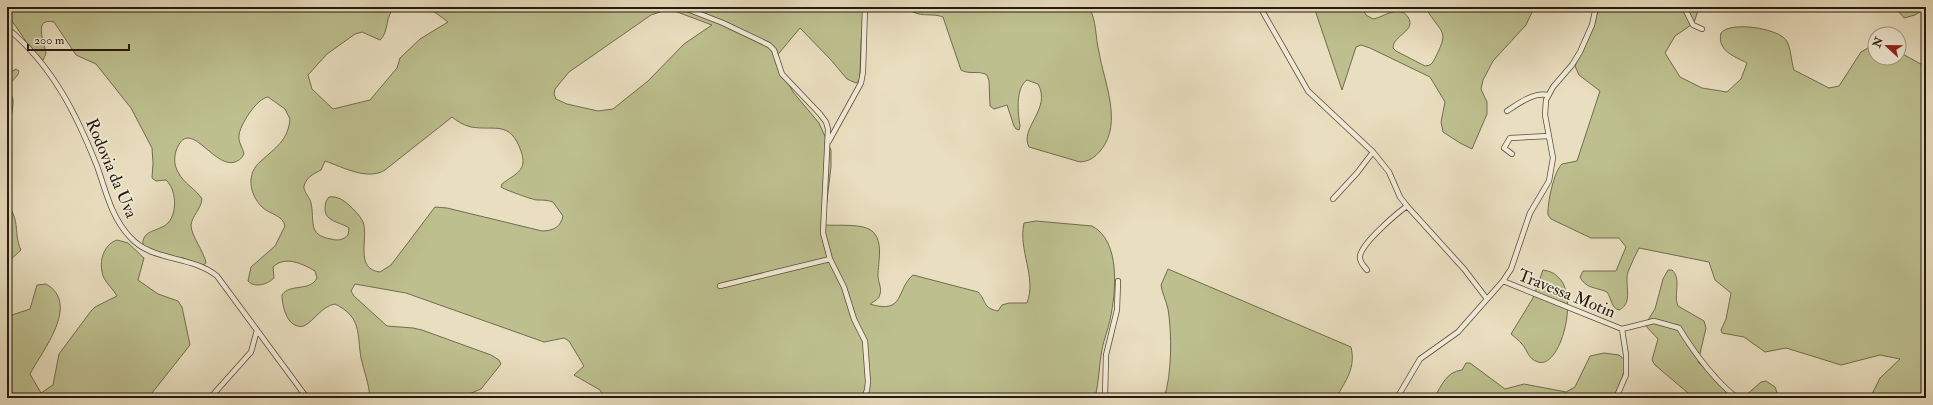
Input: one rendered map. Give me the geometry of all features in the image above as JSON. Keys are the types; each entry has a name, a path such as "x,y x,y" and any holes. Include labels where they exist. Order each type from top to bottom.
{"street":[{"path":"682,7 723,23 769,45 774,50 782,74 826,122 828,142 823,233 830,258 844,287 851,312 865,342 868,360 868,382 864,398"},
{"path":"828,142 861,82 863,72 865,7"},
{"path":"1260,7 1308,91 1373,152 1389,172 1400,197 1464,269 1487,299"},
{"path":"1397,398 1420,359 1458,332 1503,281 1513,264 1530,212 1549,181 1553,158 1545,115 1548,95 1572,65 1580,52 1592,25 1596,7"},
{"path":"1684,7 1692,25 1702,29"},
{"name":"Rodovia da Uva","path":"7,28 32,51 62,90 96,165 112,210 127,234 138,245 149,251 197,264 214,274 258,330 307,398"},
{"path":"1508,110 1538,94 1548,95"},
{"path":"1512,154 1504,148 1510,138 1548,136"},
{"path":"1334,199 1373,152"},
{"path":"1367,270 1360,260 1360,256 1365,247 1395,215 1407,206"},
{"path":"720,286 830,258"},
{"path":"1105,398 1106,356 1117,310 1118,281"},
{"name":"Travessa Motin","path":"1503,281 1622,329"},
{"path":"1616,398 1626,374 1622,329 1654,321 1679,328 1695,354 1717,380 1737,398"},
{"path":"210,398 251,352 258,330"}],"green space":[{"path":"7,7 396,7 390,14 385,32 380,40 362,32 355,34 327,54 308,75 312,89 333,109 370,100 397,68 400,58 420,39 448,22 436,13 424,7 865,7 861,41 860,74 859,81 856,83 847,79 800,28 775,58 793,92 819,123 831,150 831,167 824,225 849,225 868,228 876,235 878,240 880,252 878,276 880,292 877,299 870,304 889,306 895,303 913,275 978,292 987,306 993,310 998,311 1002,305 1009,303 1027,303 1030,283 1023,244 1024,223 1036,221 1092,226 1101,233 1108,243 1112,255 1115,282 1112,309 1102,349 1095,398 605,398 600,390 574,375 584,366 569,341 564,338 544,342 406,293 355,284 351,291 354,296 387,326 422,330 491,355 499,360 501,364 481,389 460,398 370,398 368,383 361,358 357,327 354,320 344,309 335,304 330,305 304,326 294,325 287,316 283,305 282,295 290,289 310,285 317,278 315,271 300,263 288,261 278,263 273,267 274,278 268,282 257,285 248,281 251,267 275,246 285,226 282,219 262,207 258,202 252,190 251,177 256,166 276,148 287,133 290,119 285,109 268,97 254,107 249,113 240,131 239,140 244,154 241,159 235,162 227,162 218,158 195,140 188,138 181,141 176,151 175,164 181,176 202,199 191,225 193,234 206,263 202,266 183,258 165,257 143,246 143,240 145,236 168,223 173,213 174,195 166,180 156,181 152,178 152,148 131,108 96,64 76,55 54,22 47,21 43,23 41,32 46,54 43,60 39,59 16,26 7,16","holes":["669,9 712,25 684,44 648,81 613,109 598,111 567,104 556,99 554,94 555,89 569,72 651,15","452,117 460,123 471,127 501,129 512,135 517,141 521,151 523,163 519,171 502,184 501,187 530,198 553,202 563,216 556,228 542,231 447,208 435,207 391,265 380,272 372,270 367,265 364,252 363,222 357,213 342,200 335,197 329,197 327,199 325,209 330,219 349,228 348,235 342,239 334,240 323,237 315,231 311,203 304,186 313,174 321,170 325,161 363,174 378,173 385,170"]},
{"path":"912,7 1089,7 1095,24 1101,64 1110,102 1111,128 1101,150 1092,159 1080,162 1029,147 1027,140 1028,133 1039,110 1041,102 1041,93 1038,84 1027,80 1023,84 1018,102 1020,126 1019,130 1016,129 1007,105 994,109 990,106 989,81 987,75 961,70 943,17 913,12"},
{"path":"1314,7 1362,7 1366,15 1373,19 1396,11 1404,13 1410,22 1409,26 1394,44 1393,48 1425,66 1430,65 1433,62 1439,51 1443,37 1440,28 1425,7 1534,8 1526,25 1493,61 1483,80 1481,89 1487,102 1487,114 1472,149 1443,132 1441,122 1445,102 1430,77 1370,48 1361,45 1356,47 1342,90"},
{"path":"1600,7 1699,7 1694,23 1675,36 1665,53 1680,77 1702,88 1727,92 1741,79 1747,63 1724,49 1720,39 1721,33 1726,29 1734,27 1764,29 1781,36 1788,43 1794,70 1829,88 1839,86 1861,52 1867,49 1867,66 1907,66 1907,56 1926,67 1926,398 1870,398 1880,378 1900,359 1880,355 1841,365 1786,348 1765,352 1744,337 1722,333 1721,330 1726,319 1731,293 1715,280 1709,262 1639,248 1628,272 1628,293 1626,303 1624,307 1619,310 1614,307 1607,292 1585,284 1580,277 1583,271 1616,271 1626,247 1619,238 1591,238 1551,219 1548,215 1550,196 1556,173 1562,164 1577,161 1600,91 1579,75 1575,66"},
{"path":"1895,7 1926,8 1915,15 1904,18"},
{"path":"16,69 19,71 17,76 10,84 13,104 11,119 7,129 7,74"},
{"path":"7,204 14,216 17,238 21,250 7,263"},
{"path":"117,240 128,243 144,258 138,280 158,294 178,301 182,307 190,345 148,398 7,398 7,342 9,322 12,315 30,309 37,285 46,284 56,293 60,303 56,328 30,374 41,393 53,385 59,354 91,311 95,307 117,296 104,278 101,267 105,251 108,246"},
{"path":"1168,269 1351,347 1351,368 1336,398 1164,398 1169,378 1171,342 1168,309 1161,285"},
{"path":"1543,270 1557,276 1564,285 1567,298 1567,313 1565,329 1554,354 1546,361 1538,362 1532,359 1522,344 1511,334 1533,298"},
{"path":"1668,270 1672,270 1675,274 1677,282 1676,297 1678,306 1704,321 1706,328 1698,362 1734,398 1694,398 1655,365 1652,360 1658,339 1645,325 1655,309 1663,279"},
{"path":"1604,353 1619,355 1626,361 1618,398 1434,398 1448,376 1462,370 1466,363 1470,363 1505,389 1524,384 1566,392 1575,387 1590,356"},
{"path":"1766,381 1775,387 1779,398 1743,398 1761,382"}]}
